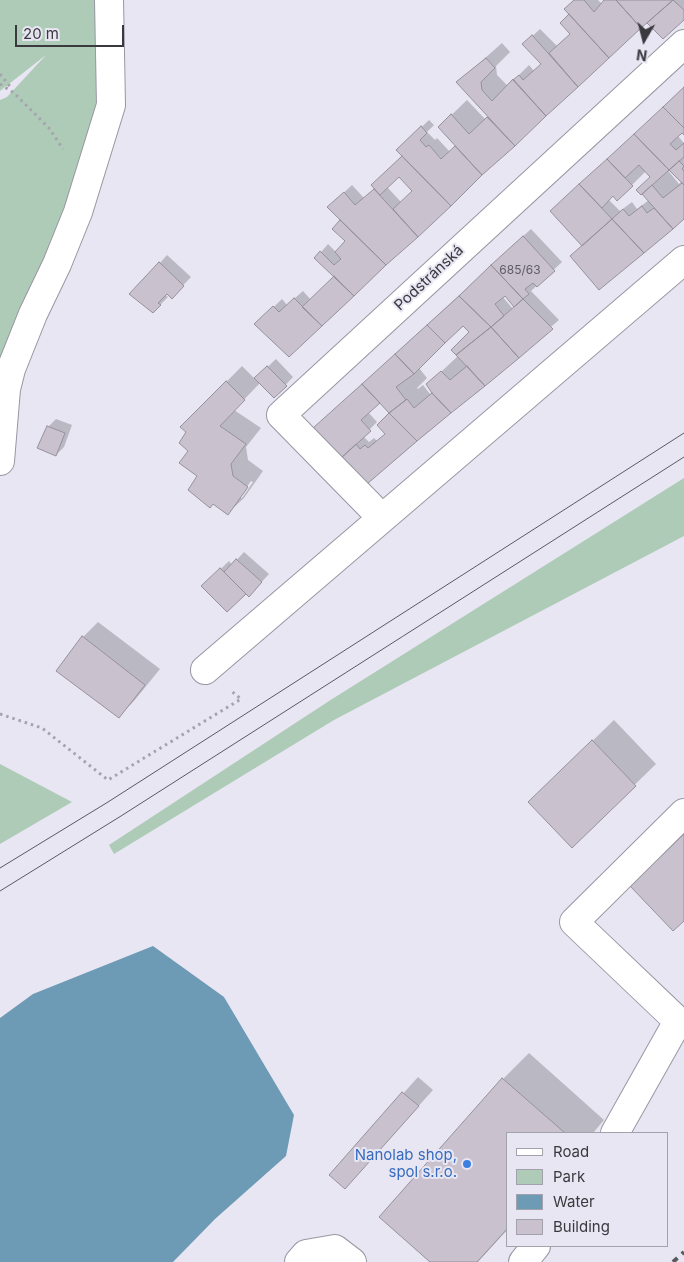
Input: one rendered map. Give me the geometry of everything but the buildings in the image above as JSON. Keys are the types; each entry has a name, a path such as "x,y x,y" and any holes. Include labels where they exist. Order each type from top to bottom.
{"street":[{"path":"0,461 6,389 11,369 78,212 111,105 110,0"},
{"name":"Podstránská","path":"382,518 280,415 684,44"},
{"path":"205,670 684,260"},
{"path":"617,1132 678,1021 574,922 684,813"},
{"path":"523,1262 535,1247"},
{"path":"299,1262 306,1254 335,1249 352,1262"}],"path":[{"path":"0,74 14,92 49,128 65,151"},
{"path":"0,84 14,92"},
{"path":"0,714 42,728 108,780 241,698 205,670"}],"green space":[{"path":"0,0 94,0 102,80 85,180 0,401 0,100 7,97 46,55 0,91"},
{"path":"684,478 684,536 334,720 114,854 109,845 329,701"},
{"path":"0,764 72,802 0,844"}],"water":[{"path":"153,946 224,997 294,1115 286,1156 215,1219 173,1262 0,1262 0,1018 33,994"}],"tram line":[{"path":"0,868 108,802 684,433"},
{"path":"0,891 684,457"}],"railway":[{"path":"673,1262 684,1252"}],"place":[{"name":"Nanolab shop, spol s.r.o.","path":"467,1164"}]}
